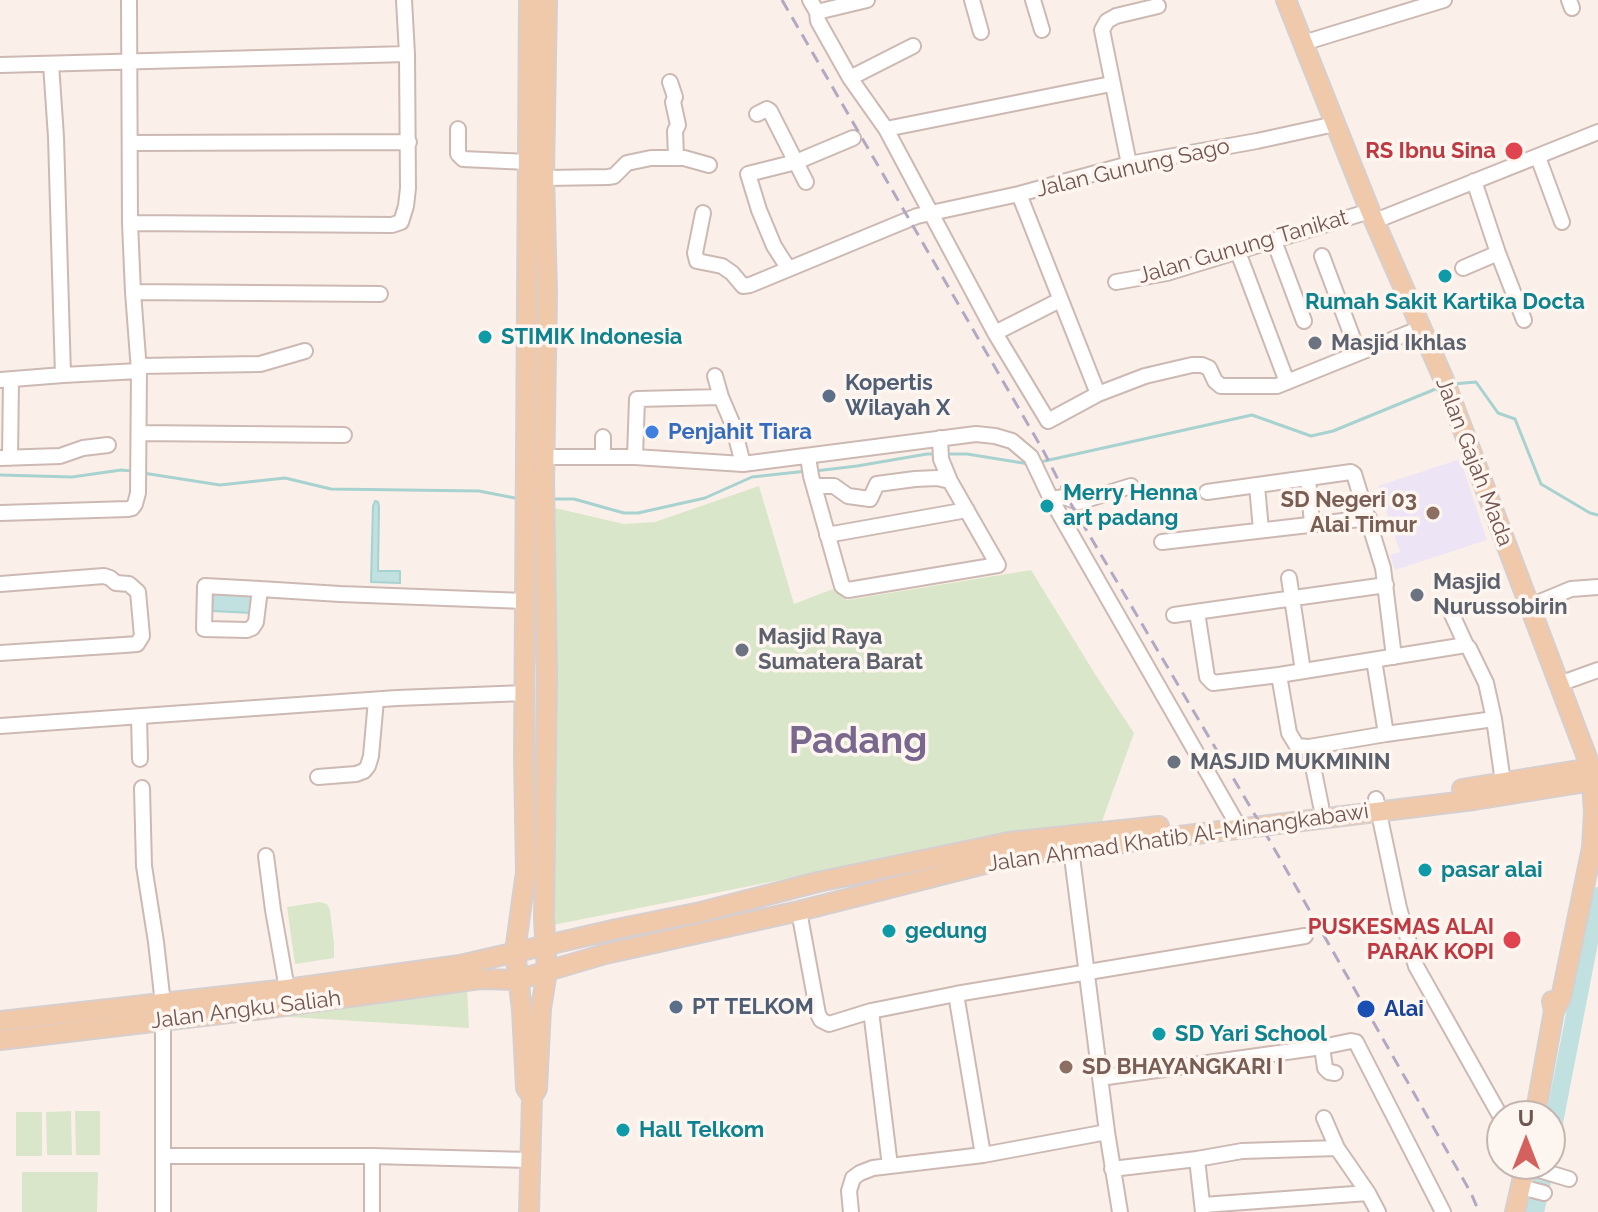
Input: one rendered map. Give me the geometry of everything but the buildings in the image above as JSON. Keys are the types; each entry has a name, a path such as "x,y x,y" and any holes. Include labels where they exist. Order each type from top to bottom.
{"main road":[{"path":"529,0 528,162 547,293 545,457 535,483"},
{"path":"529,1212 532,1097 537,1089 541,1009 547,971 544,918 547,675 535,483 536,212 545,178 547,0"},
{"name":"Jalan Gajah Mada","path":"1286,0 1372,216 1446,386 1584,748 1590,775"},
{"path":"532,1097 526,1088 515,951 526,872 525,601 535,506"},
{"path":"1554,1011 1561,998 1592,881 1590,775"},
{"path":"1538,1100 1554,1011 1552,996 1590,775"},
{"name":"Jalan Ahmad Khatib Al-Minangkabawi","path":"490,969 515,951 701,912 818,882 1071,849 1237,823 1473,794 1590,775"},
{"name":"Jalan Ahmad Khatib Al-Minangkabawi","path":"1473,794 1503,782 1590,775"},
{"name":"Jalan Ahmad Khatib Al-Minangkabawi","path":"517,980 605,954 799,911 1009,842 1237,823 1321,806 1377,805"},
{"path":"490,969 517,980"},
{"name":"Jalan Angku Saliah","path":"0,1021 163,1013 490,969"},
{"name":"Jalan Angku Saliah","path":"0,1040 287,989 490,969"},
{"path":"1515,1212 1534,1191 1532,1180"}],"street":[{"path":"0,513 128,509 135,504 139,477 139,368 130,223 129,0"},
{"path":"130,223 401,222 408,188 409,142 404,0"},
{"path":"867,0 814,6 818,21 850,78 886,129 995,333 1048,421 1098,394 1145,376 1192,365 1209,368 1221,386 1269,387 1421,328"},
{"path":"972,0 981,32"},
{"path":"1033,0 1042,30"},
{"path":"1303,43 1444,0"},
{"path":"1129,164 1102,30 1107,21 1116,16 1158,6"},
{"path":"850,78 913,46"},
{"path":"0,65 407,54"},
{"path":"51,64 63,375"},
{"path":"670,82 678,125 675,131 676,157"},
{"path":"886,129 1111,84"},
{"path":"757,114 767,109 770,111 806,182"},
{"name":"Jalan Gunung Sago","path":"703,213 695,253 698,262 722,266 743,286 902,221 1129,164 1335,124"},
{"path":"458,129 458,154 463,159 528,162"},
{"name":"Jalan Gunung Tanikat","path":"1116,282 1167,273 1372,216 1474,181 1598,132"},
{"path":"788,268 774,246 748,174 796,162 853,138"},
{"path":"130,143 409,142"},
{"path":"545,178 614,176 627,163 638,160 676,157 709,165"},
{"path":"1538,157 1562,222"},
{"path":"1474,181 1524,320"},
{"path":"1019,194 1098,394"},
{"path":"1274,241 1304,321"},
{"path":"1238,252 1287,382"},
{"path":"1463,268 1498,253"},
{"path":"1322,256 1358,352"},
{"path":"133,292 380,294"},
{"path":"995,333 1060,300"},
{"path":"108,445 83,448 60,456 5,458 5,380 139,368 260,364 305,351"},
{"path":"715,376 743,464"},
{"path":"635,457 637,399 721,397"},
{"path":"139,433 344,435"},
{"path":"545,457 635,457 811,471 940,448 976,434 1012,441 1034,463 1051,499 1237,823"},
{"path":"603,437 603,457"},
{"path":"811,471 842,586 848,590 998,565 950,481 940,448"},
{"path":"811,471 848,496 870,499 877,484 937,478 950,481"},
{"path":"1207,492 1354,474 1386,585 1394,657"},
{"path":"1308,478 1312,524"},
{"path":"1051,499 1064,497 1079,502 1131,486"},
{"path":"1257,486 1261,530"},
{"path":"827,535 967,510"},
{"path":"1162,542 1369,518"},
{"path":"0,584 104,576 116,583 129,584 138,592 142,636 137,644 0,653"},
{"path":"1289,578 1303,671"},
{"path":"1174,615 1386,585"},
{"path":"260,589 256,622 252,628 204,629 205,586 525,601"},
{"path":"1530,606 1571,589 1598,587"},
{"path":"1449,608 1486,683 1503,782"},
{"path":"1197,612 1205,670 1213,683 1466,645"},
{"path":"1374,660 1386,734"},
{"path":"1559,684 1598,670"},
{"path":"1279,675 1289,733 1297,746 1309,747 1494,719"},
{"path":"0,726 525,693"},
{"path":"318,777 356,774 368,766 376,700"},
{"path":"139,717 140,759"},
{"path":"1309,747 1321,806"},
{"path":"142,788 144,866 163,1013 163,1212"},
{"path":"1377,805 1399,908 1416,966 1491,1100"},
{"path":"1071,849 1120,1212"},
{"path":"266,856 287,989"},
{"path":"799,911 818,1014 821,1020 829,1024 871,1011 956,994 1305,936"},
{"path":"956,994 983,1155"},
{"path":"871,1011 890,1166"},
{"path":"1100,1078 1356,1042 1443,1212"},
{"path":"1322,1047 1325,1068 1335,1073"},
{"path":"1330,1123 1337,1148 1378,1212"},
{"path":"851,1212 849,1191 853,1178 873,1168 983,1155 1107,1132"},
{"path":"1112,1169 1242,1151 1337,1148"},
{"path":"164,1156 529,1160"},
{"path":"372,1156 372,1212"},
{"path":"1197,1159 1203,1209 1368,1193"}],"shaded area":[{"name":"SD Negeri 03 Alai Timur","path":"1460,459 1487,540 1395,570 1390,555 1400,552 1378,486"}],"green space":[{"path":"759,486 794,604 833,589 847,600 1031,570 1134,733 1101,824 1013,834 553,925 555,508 624,524 655,522"},
{"path":"319,902 327,904 330,910 334,958 295,964 287,907"},
{"path":"467,986 469,1028 257,1015"},
{"path":"71,1111 72,1155 47,1155 46,1112"},
{"path":"75,1111 100,1111 100,1155 76,1155"},
{"path":"16,1112 42,1112 42,1156 16,1156"},
{"path":"22,1172 98,1172 97,1212 22,1212"}],"water":[{"path":"375,501 379,507 378,571 400,571 400,583 371,582"},
{"path":"213,587 253,589 252,613 212,611"}],"waterway":[{"path":"1453,384 1476,382 1498,413 1515,419 1541,484 1598,515"},
{"path":"1040,462 1252,415 1311,436 1333,431 1438,388"},
{"path":"815,471 938,454"},
{"path":"946,454 967,454 1029,464"},
{"path":"0,475 72,477 132,471"},
{"path":"551,499 574,499 624,513 638,513 705,498 752,477 807,471"},
{"path":"143,473 220,485 285,478 331,489 479,491 520,499"},
{"path":"1558,1100 1598,896"},
{"path":"1535,1212 1542,1180"}],"railway":[{"path":"782,0 1044,452 1068,499 1255,815 1479,1212"}],"place":[{"name":"RS Ibnu Sina","path":"1514,151"},
{"name":"Rumah Sakit Kartika Docta","path":"1445,276"},
{"name":"STIMIK Indonesia","path":"485,337"},
{"name":"Masjid Ikhlas","path":"1315,343"},
{"name":"Kopertis Wilayah X","path":"829,396"},
{"name":"Penjahit Tiara","path":"652,432"},
{"name":"Merry Henna art padang","path":"1047,506"},
{"name":"SD Negeri 03 Alai Timur","path":"1433,513"},
{"name":"Masjid Nurussobirin","path":"1417,595"},
{"name":"Masjid Raya Sumatera Barat","path":"742,650"},
{"name":"MASJID MUKMININ","path":"1174,762"},
{"name":"pasar alai","path":"1425,870"},
{"name":"gedung","path":"889,931"},
{"name":"PUSKESMAS ALAI PARAK KOPI","path":"1512,940"},
{"name":"PT TELKOM","path":"676,1007"},
{"name":"Alai","path":"1366,1009"},
{"name":"SD Yari School","path":"1159,1034"},
{"name":"SD BHAYANGKARI I","path":"1066,1067"},
{"name":"Hall Telkom","path":"623,1130"}],"district":[{"name":"Padang","path":"858,742"}]}
